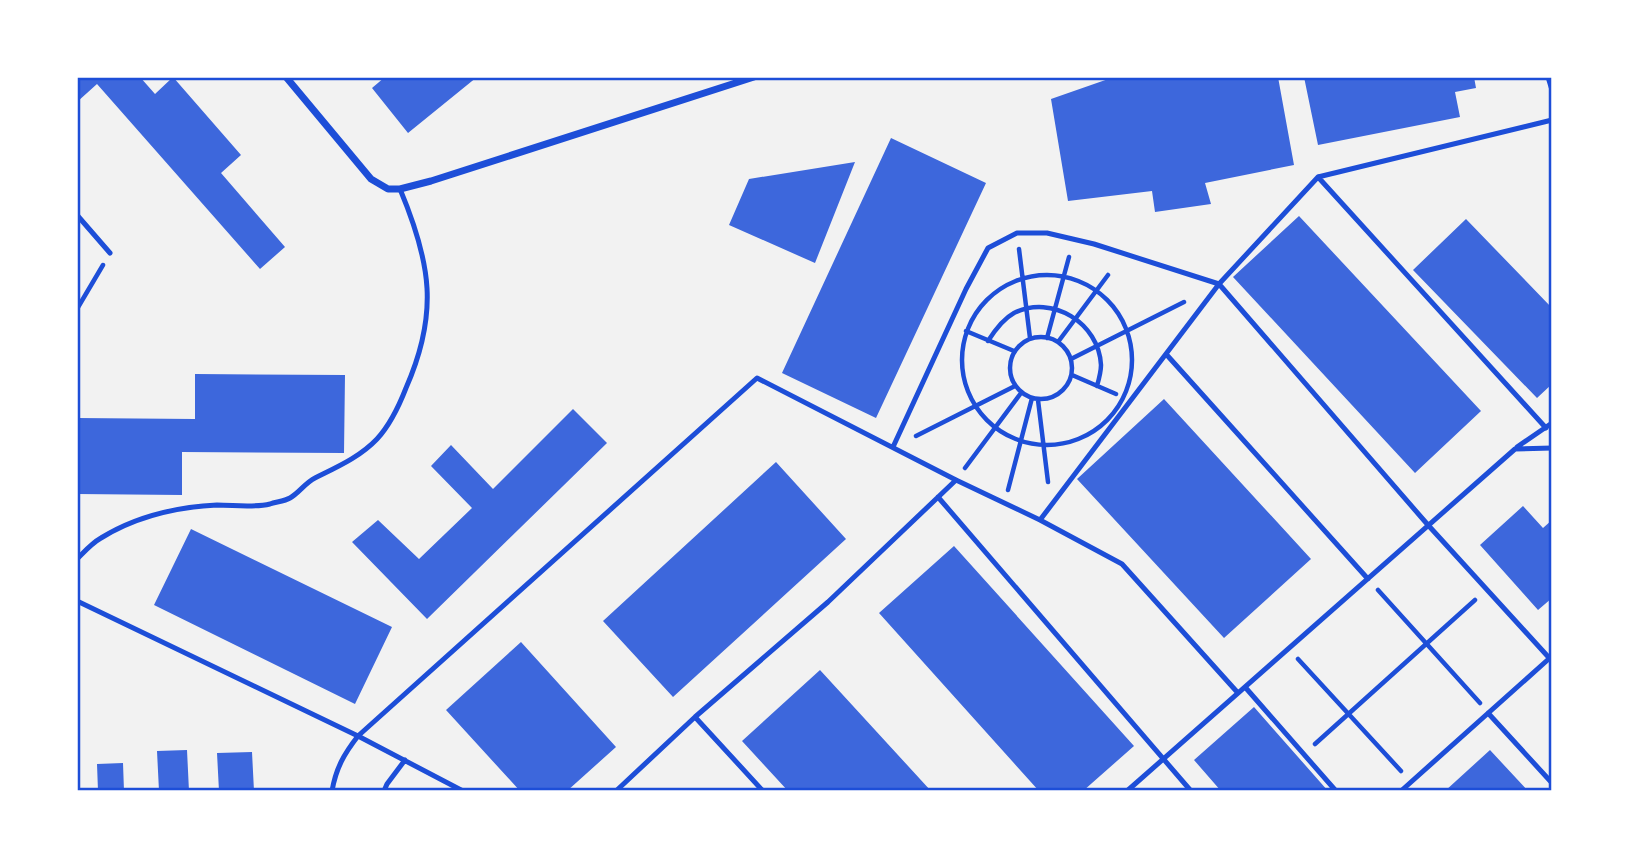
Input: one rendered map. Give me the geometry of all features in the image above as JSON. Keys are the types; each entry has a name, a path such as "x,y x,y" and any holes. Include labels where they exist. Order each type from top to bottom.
{"street":[{"path":"286,77 371,179 388,188 400,189 754,77"}],"lane":[{"path":"1548,77 1552,90"},
{"path":"1040,520 1219,284 1318,177 1552,120"},
{"path":"1318,177 1546,428"},
{"path":"77,559 98,539 128,524 162,513 214,505 267,505 290,498 311,480 345,464 377,438 397,410 413,373 425,333 428,293 423,256 413,219 400,189"},
{"path":"77,215 110,253"},
{"path":"893,447 966,289 988,248 1017,233 1047,233 1094,244 1219,284 1428,525 1551,659 1401,791"},
{"path":"1166,354 1368,579"},
{"path":"332,791 335,773 344,754 358,736 757,378 1122,564 1238,693"},
{"path":"1127,791 1515,449 1552,423"},
{"path":"1515,449 1552,448"},
{"path":"616,791 828,601 956,480"},
{"path":"938,497 1191,791"},
{"path":"77,601 358,736 464,791"},
{"path":"1245,687 1336,791"},
{"path":"1488,712 1552,783"},
{"path":"695,718 764,791"},
{"path":"384,791 405,760"}],"path":[{"path":"1017,233 1030,338"},
{"path":"77,309 110,253"},
{"path":"1047,338 1069,257"},
{"path":"1058,342 1108,275"},
{"path":"1031,276 1063,277 1088,285 1111,303 1128,330 1134,356 1130,384 1097,429 1074,443 1044,446 1021,442 995,428 976,406 965,386 962,359 966,331 981,306 1003,287 1023,279 1031,276"},
{"path":"1071,359 1189,300"},
{"path":"988,341 999,325 1014,313 1034,307 1055,308 1072,315 1087,328 1097,345 1101,365 1097,386"},
{"path":"966,331 1014,351"},
{"path":"1030,338 1047,338 1058,342 1066,349 1071,359 1072,375 1066,387 1049,399 1035,399 1021,393 1009,372 1014,351 1030,338"},
{"path":"1072,375 1131,400"},
{"path":"893,447 1015,386"},
{"path":"956,480 1021,393"},
{"path":"1008,491 1035,399"},
{"path":"1035,399 1049,486"},
{"path":"1368,579 1488,712"},
{"path":"1304,754 1486,590"},
{"path":"1289,648 1411,782"}],"building":[{"path":"77,77 140,77 155,94 173,77 241,155 221,173 285,247 260,269 97,84 77,102"},
{"path":"385,77 477,77 408,133 372,88"},
{"path":"1114,77 1278,77 1294,165 1205,183 1211,204 1155,212 1152,191 1068,201 1051,99"},
{"path":"1304,77 1474,77 1476,88 1455,92 1460,117 1318,145"},
{"path":"891,138 986,183 876,418 782,373"},
{"path":"855,162 815,263 729,225 749,179"},
{"path":"1299,216 1481,411 1415,473 1233,277"},
{"path":"1466,219 1552,308 1552,384 1537,398 1413,270"},
{"path":"195,374 345,375 344,453 182,452 182,495 77,494 77,418 195,419"},
{"path":"1164,399 1311,559 1224,638 1077,479"},
{"path":"573,409 607,443 427,619 352,542 378,520 419,559 472,508 431,466 451,445 493,489"},
{"path":"776,462 846,539 673,697 603,621"},
{"path":"1523,506 1543,528 1552,520 1552,598 1538,610 1480,545"},
{"path":"191,529 392,627 355,704 154,605"},
{"path":"954,546 1134,746 1083,791 1039,791 879,613"},
{"path":"521,642 616,747 567,791 520,791 446,710"},
{"path":"820,670 931,791 788,791 742,741"},
{"path":"1254,707 1328,791 1221,791 1194,760"},
{"path":"187,750 189,791 159,791 157,751"},
{"path":"1490,750 1528,791 1445,791"},
{"path":"252,752 254,791 219,791 217,753"},
{"path":"123,763 124,791 98,791 97,764"}]}
